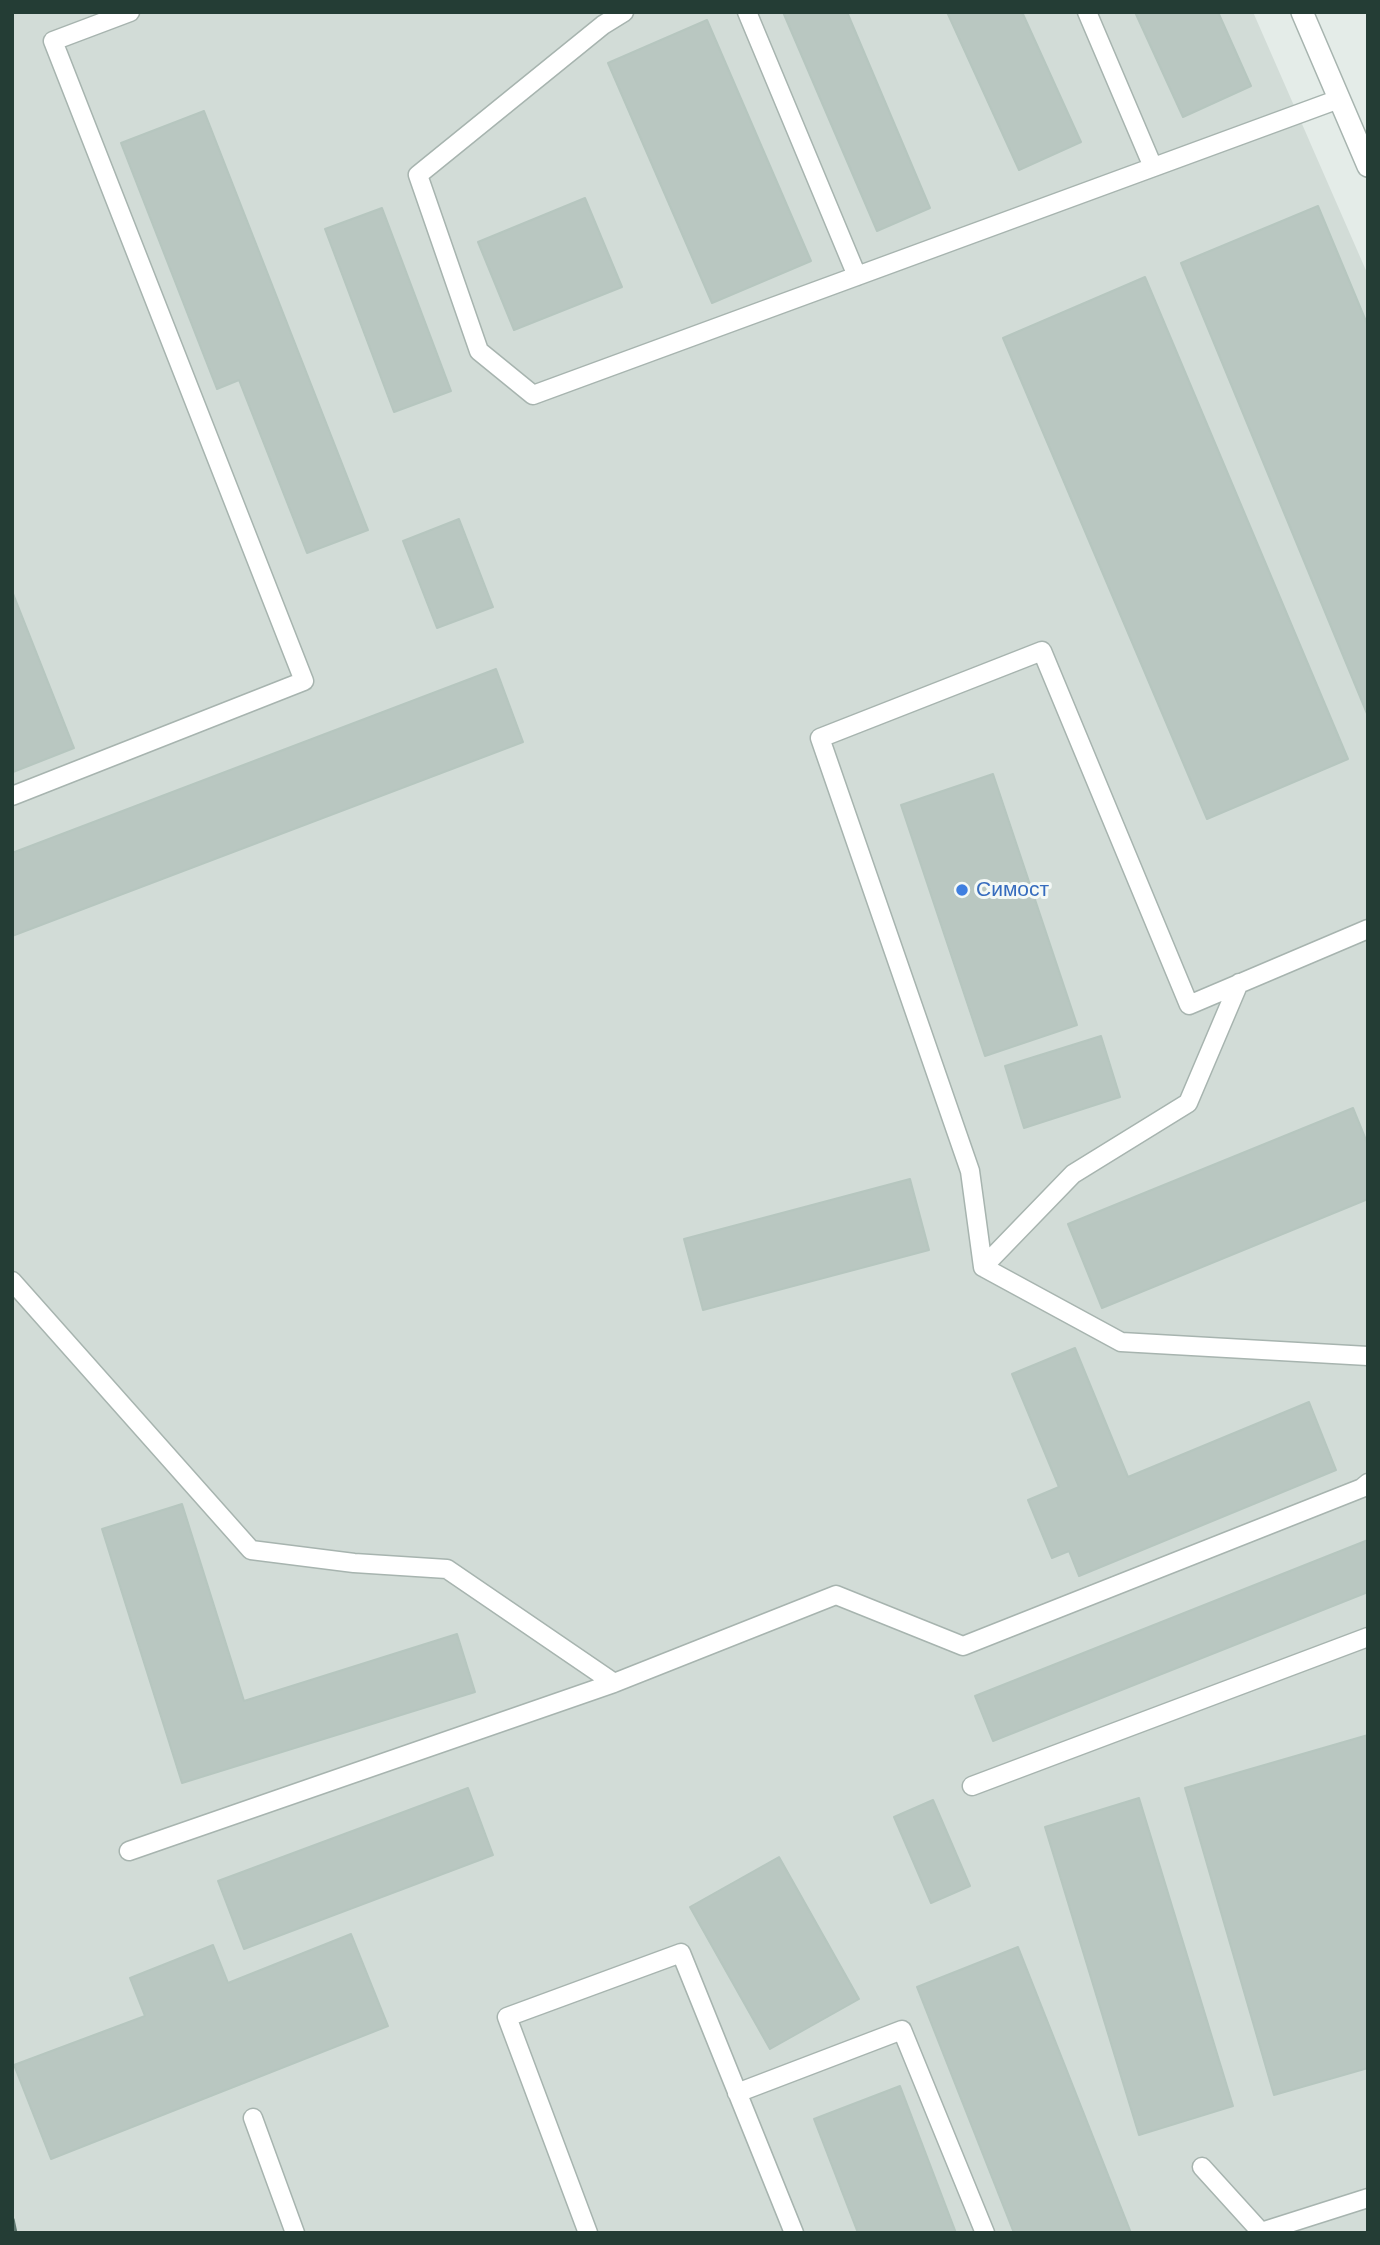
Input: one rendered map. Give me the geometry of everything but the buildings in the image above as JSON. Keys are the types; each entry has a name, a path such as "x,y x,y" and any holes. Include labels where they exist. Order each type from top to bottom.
{"street":[{"path":"1302,12 1368,166"}],"lane":[{"path":"12,796 304,681 53,41 130,12"},
{"path":"624,12 603,25 418,175 479,351 533,394 1339,99"},
{"path":"747,12 857,275"},
{"path":"1087,12 1153,167"},
{"path":"983,1267 970,1171 820,738 1042,651 1189,1005 1368,929"},
{"path":"983,1267 1073,1174 1188,1104 1239,983"},
{"path":"983,1267 1121,1342 1368,1356"},
{"path":"12,1281 251,1550 354,1563 447,1569 614,1683"},
{"path":"129,1851 614,1683 836,1595 963,1647 1349,1493 1368,1483"},
{"path":"972,1786 1368,1637"},
{"path":"588,2233 507,2017 681,1953 794,2233"},
{"path":"737,2093 902,2030 985,2233"},
{"path":"253,2118 295,2233"},
{"path":"1202,2167 1261,2232 1368,2198"}],"shaded area":[{"path":"12,12 1253,12 1368,275 1368,2233 12,2233"}],"railway":[{"path":"12,2219 15,2233"}],"place":[{"name":"Симост","path":"962,890"}]}
